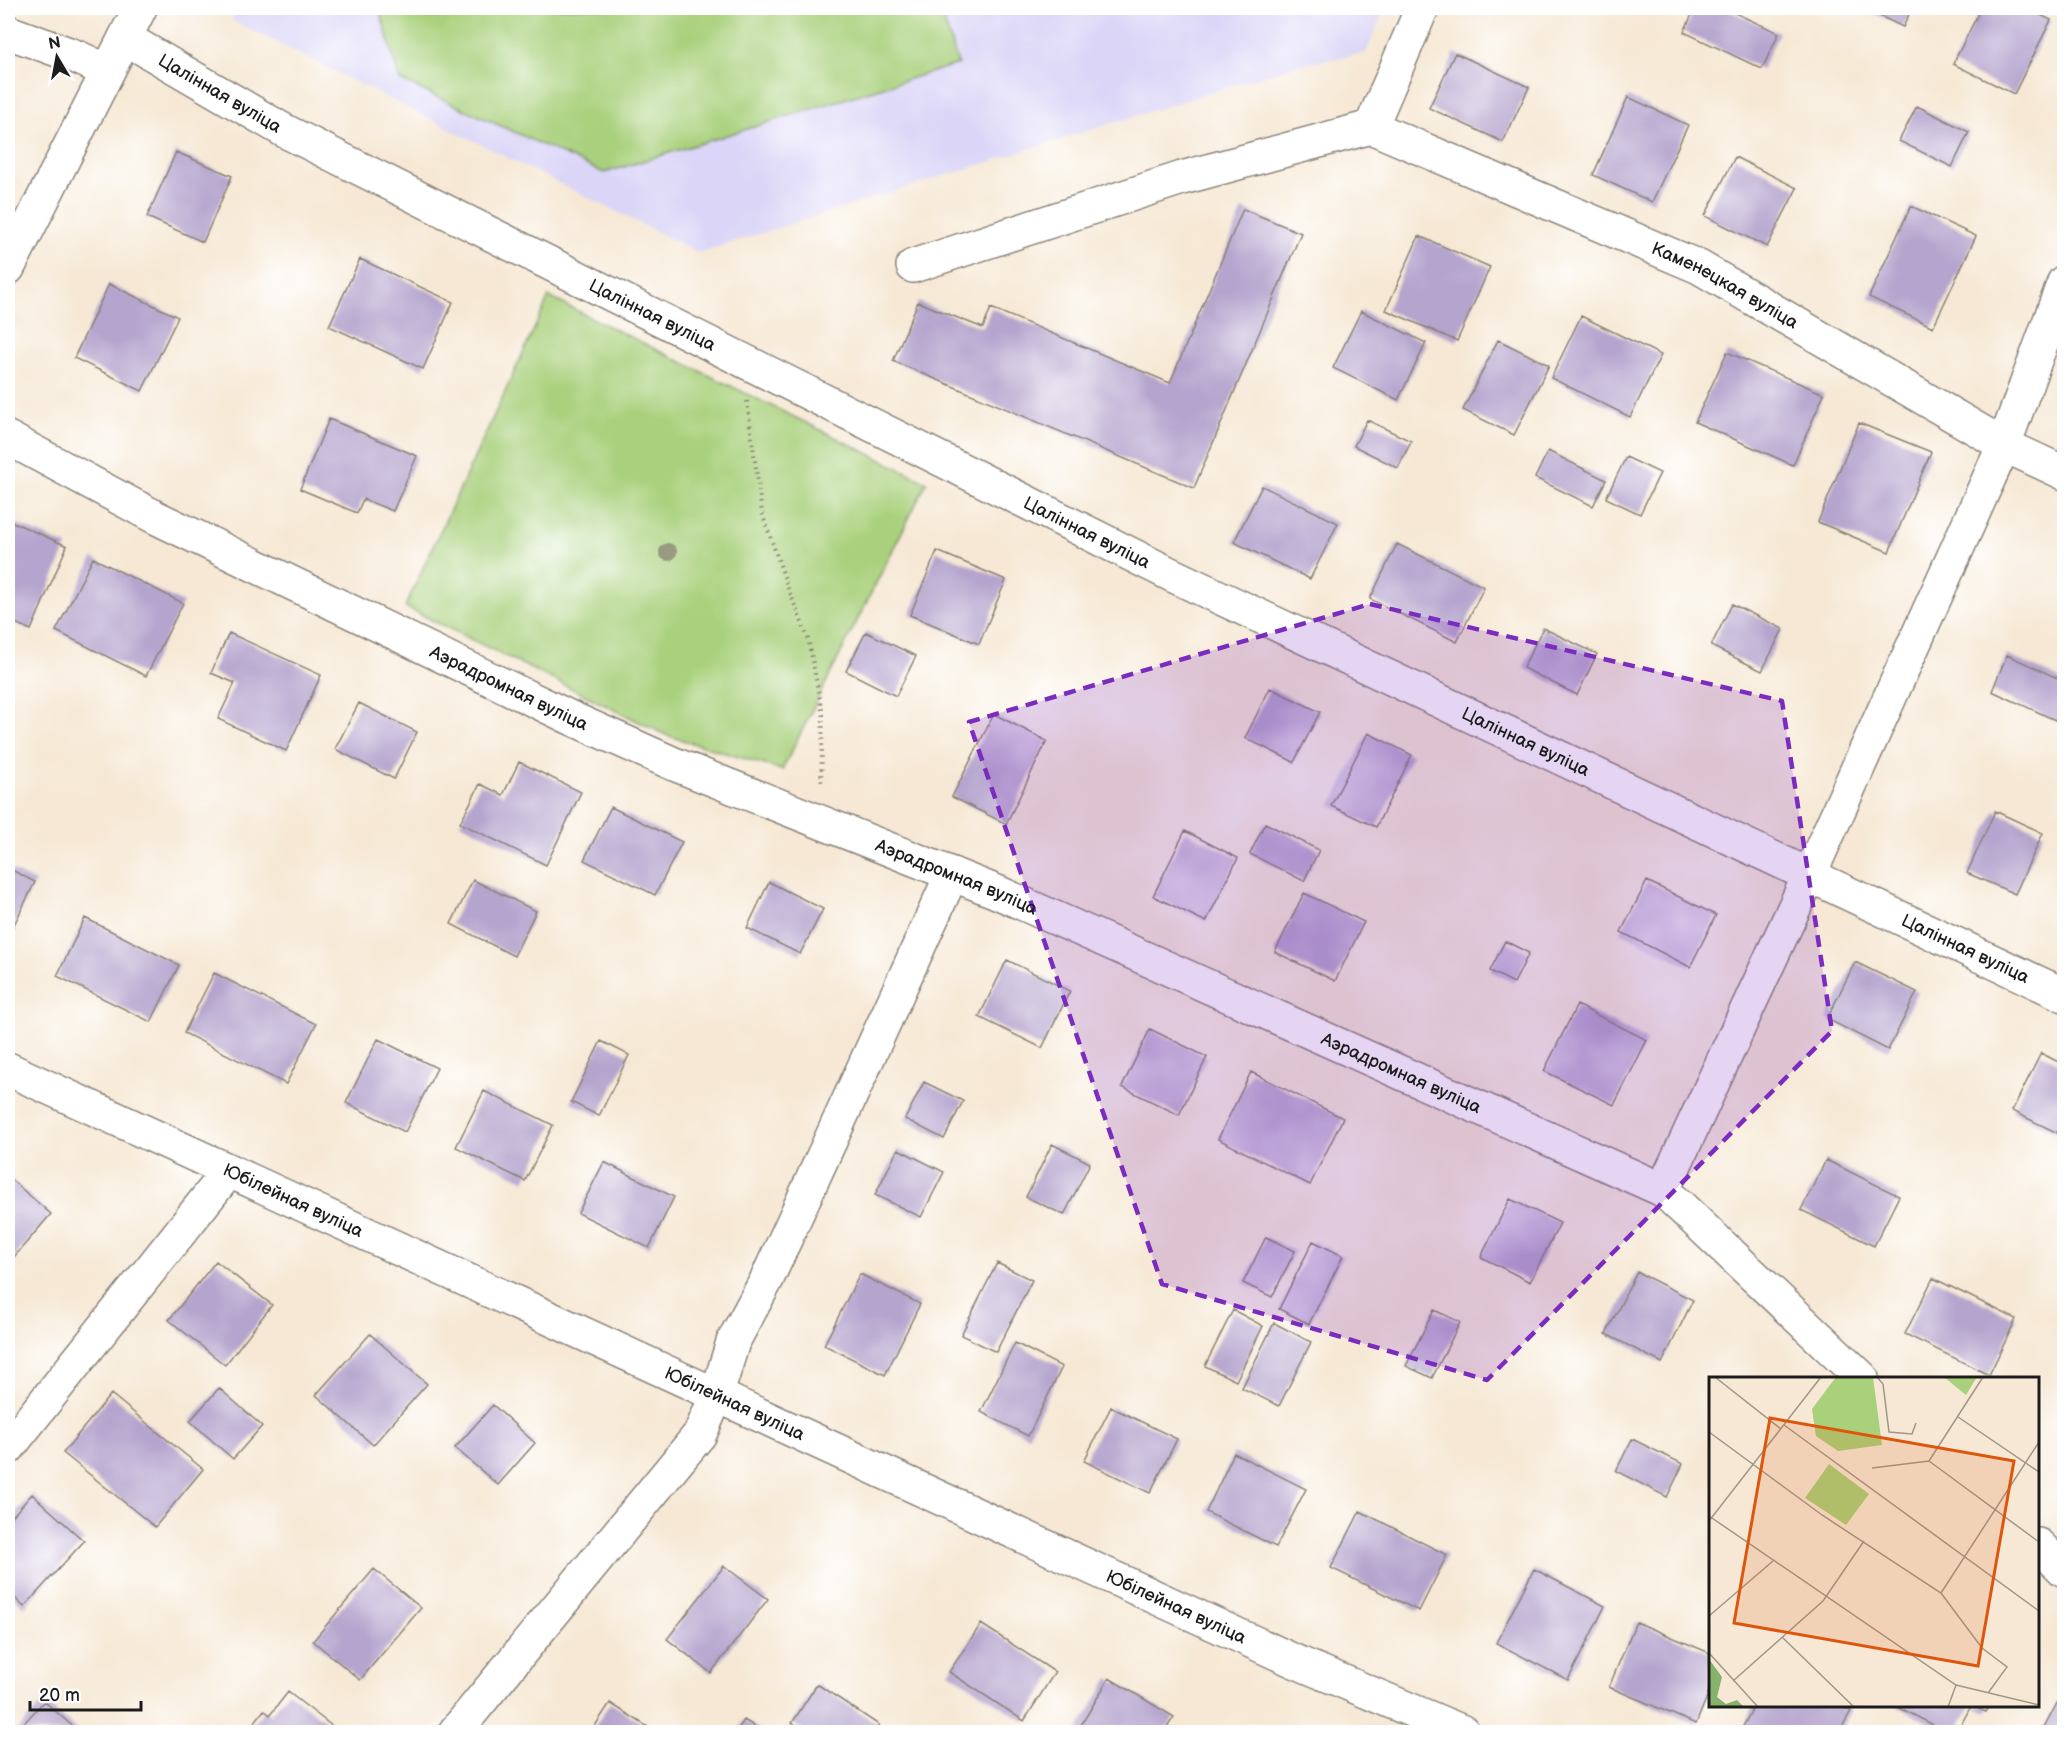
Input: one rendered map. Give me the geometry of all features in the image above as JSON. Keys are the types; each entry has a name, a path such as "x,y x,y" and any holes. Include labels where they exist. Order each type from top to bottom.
{"street":[{"path":"8,268 140,8"},
{"path":"913,266 1182,178 1371,127 1422,8"},
{"path":"8,33 77,57 107,71"},
{"name":"Цалінная вуліца","path":"125,38 283,130 1170,574 2064,995"},
{"name":"Каменецкая вуліца","path":"1371,127 1699,267 2004,444 2064,473"},
{"path":"1663,1190 1809,876 2004,444 2064,282"},
{"name":"Аэрадромная вуліца","path":"8,438 155,517 571,718 674,764 998,891 1663,1190 1861,1377"},
{"path":"455,1732 700,1434 716,1397 733,1342 767,1279 952,874"},
{"name":"Юбілейная вуліца","path":"8,1069 716,1397 1292,1660 1463,1732"},
{"path":"8,1448 229,1171"},
{"path":"2039,1547 2064,1570"}],"path":[{"path":"742,360 762,513 808,638 823,715 818,821"}],"highlighted area":[{"path":"1370,604 1782,701 1832,1031 1487,1380 1162,1284 969,722"}],"shaded area":[{"path":"238,8 1385,8 1366,53 1298,65 699,253 231,20"}],"green space":[{"path":"379,8 940,8 958,64 604,173 400,80"},
{"path":"549,297 927,482 782,770 666,735 405,607"}],"building":[{"path":"1695,8 1724,8 1779,33 1762,69 1684,32"},
{"path":"1863,8 1912,8 1903,27"},
{"path":"1981,8 2026,8 2051,20 2014,94 1953,64"},
{"path":"1455,53 1529,87 1503,142 1429,108"},
{"path":"1628,97 1688,125 1652,202 1593,175"},
{"path":"1917,106 1969,132 1952,167 1899,141"},
{"path":"176,152 232,176 203,242 147,217"},
{"path":"1735,157 1797,188 1767,247 1705,216"},
{"path":"1911,206 1976,236 1933,327 1869,297"},
{"path":"1243,209 1301,233 1194,488 893,361 918,302 983,328 991,308 1170,383"},
{"path":"1419,236 1490,267 1457,341 1386,310"},
{"path":"360,259 453,302 423,369 329,326"},
{"path":"109,284 178,317 142,391 74,358"},
{"path":"1361,311 1426,343 1398,400 1333,368"},
{"path":"1581,316 1661,355 1630,417 1551,378"},
{"path":"1498,340 1549,365 1514,435 1463,410"},
{"path":"1727,352 1824,394 1793,465 1695,422"},
{"path":"329,419 417,456 393,511 363,499 357,513 300,489"},
{"path":"1367,420 1411,441 1398,468 1354,446"},
{"path":"1859,423 1931,452 1889,552 1818,522"},
{"path":"1548,451 1606,480 1593,506 1535,478"},
{"path":"1626,457 1660,473 1640,514 1606,498"},
{"path":"1262,486 1338,523 1310,579 1234,542"},
{"path":"8,520 67,546 31,630 8,620"},
{"path":"1397,544 1484,587 1457,642 1370,599"},
{"path":"937,551 1006,580 979,644 910,615"},
{"path":"93,558 183,603 146,676 56,631"},
{"path":"1732,604 1783,629 1762,671 1711,646"},
{"path":"1543,628 1597,654 1577,695 1523,668"},
{"path":"866,632 916,656 896,696 846,671"},
{"path":"229,633 321,675 286,751 218,719 235,683 211,673"},
{"path":"2007,655 2064,681 2064,724 1992,691"},
{"path":"1270,688 1320,712 1294,762 1245,738"},
{"path":"359,703 417,732 394,779 335,749"},
{"path":"994,714 1047,741 1006,824 952,797"},
{"path":"1368,733 1412,755 1376,827 1331,806"},
{"path":"519,762 581,792 546,865 460,823 480,784 503,795"},
{"path":"611,807 682,842 655,895 584,860"},
{"path":"1995,811 2043,833 2015,894 1967,873"},
{"path":"1265,823 1319,850 1304,881 1250,854"},
{"path":"1185,831 1238,858 1206,922 1153,896"},
{"path":"8,868 35,882 8,937"},
{"path":"473,880 536,911 514,956 451,924"},
{"path":"1647,881 1716,915 1690,967 1621,932"},
{"path":"769,882 823,909 800,954 747,928"},
{"path":"1304,893 1364,922 1335,981 1275,952"},
{"path":"85,918 179,965 151,1022 57,976"},
{"path":"1505,941 1529,953 1514,983 1490,971"},
{"path":"1007,960 1070,991 1042,1048 979,1017"},
{"path":"1855,962 1917,992 1888,1050 1827,1019"},
{"path":"214,973 316,1024 286,1084 184,1033"},
{"path":"1577,1005 1647,1040 1614,1105 1544,1071"},
{"path":"1150,1029 1207,1057 1179,1115 1122,1087"},
{"path":"378,1039 437,1068 405,1132 346,1103"},
{"path":"601,1041 629,1055 599,1116 571,1102"},
{"path":"2041,1053 2064,1065 2064,1136 2012,1111"},
{"path":"1251,1072 1343,1118 1310,1185 1218,1139"},
{"path":"924,1082 963,1101 944,1139 905,1119"},
{"path":"484,1091 553,1125 525,1181 456,1147"},
{"path":"1052,1144 1090,1163 1064,1215 1026,1197"},
{"path":"898,1149 944,1172 921,1217 875,1195"},
{"path":"1826,1160 1899,1196 1874,1246 1801,1210"},
{"path":"604,1162 674,1197 649,1248 578,1213"},
{"path":"8,1177 51,1214 8,1264"},
{"path":"1510,1199 1560,1223 1530,1282 1481,1257"},
{"path":"1266,1237 1295,1251 1272,1297 1243,1283"},
{"path":"1313,1241 1343,1256 1309,1324 1279,1309"},
{"path":"216,1261 272,1305 225,1365 169,1320"},
{"path":"997,1263 1032,1280 996,1352 961,1335"},
{"path":"1637,1272 1693,1300 1662,1363 1606,1334"},
{"path":"860,1274 920,1304 885,1375 824,1345"},
{"path":"1933,1278 2016,1319 1989,1375 1905,1334"},
{"path":"1233,1310 1263,1326 1236,1381 1205,1366"},
{"path":"1434,1310 1460,1322 1432,1378 1406,1366"},
{"path":"1274,1323 1311,1342 1279,1406 1242,1388"},
{"path":"370,1334 427,1384 373,1445 316,1395"},
{"path":"1015,1343 1062,1367 1028,1436 981,1412"},
{"path":"219,1388 262,1426 233,1459 190,1421"},
{"path":"111,1394 203,1469 155,1527 63,1453"},
{"path":"493,1405 535,1443 498,1485 455,1448"},
{"path":"1111,1407 1177,1439 1150,1493 1084,1461"},
{"path":"1632,1439 1683,1464 1667,1497 1616,1471"},
{"path":"1234,1453 1306,1489 1276,1547 1206,1512"},
{"path":"32,1494 84,1541 24,1607 8,1591 8,1521"},
{"path":"1360,1511 1447,1555 1419,1611 1331,1568"},
{"path":"724,1566 768,1599 711,1673 667,1639"},
{"path":"374,1569 421,1608 360,1680 313,1641"},
{"path":"1534,1569 1605,1606 1568,1680 1496,1643"},
{"path":"1636,1622 1709,1653 1709,1692 1696,1724 1609,1687"},
{"path":"981,1624 1055,1672 1024,1721 949,1672"},
{"path":"1109,1678 1174,1717 1164,1732 1077,1732"},
{"path":"817,1684 879,1725 875,1732 806,1732 792,1723"},
{"path":"2064,1690 2064,1732 2047,1732 2043,1730"},
{"path":"288,1692 332,1726 327,1732 247,1732 264,1710 270,1715"},
{"path":"44,1701 79,1732 16,1732"},
{"path":"610,1703 656,1732 591,1732"},
{"path":"1753,1707 1843,1707 1851,1711 1839,1732 1740,1732"},
{"path":"1898,1707 1970,1707 1957,1732 1947,1732"},
{"path":"1974,1707 1989,1707 1986,1712"},
{"path":"744,1720 764,1732 736,1732"}]}
